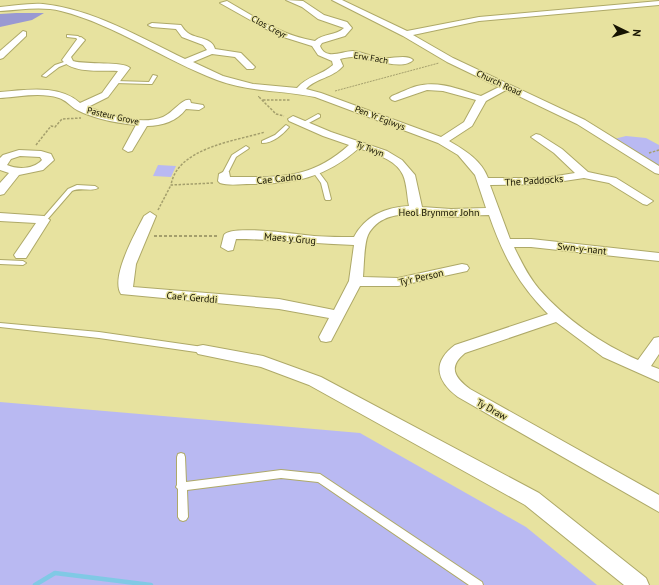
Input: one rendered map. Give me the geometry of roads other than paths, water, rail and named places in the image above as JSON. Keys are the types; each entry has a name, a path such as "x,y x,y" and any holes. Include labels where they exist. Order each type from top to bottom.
{"street":[{"path":"290,0 304,4 320,17 348,27 348,30 345,32 327,37 316,44 316,48 319,52 333,58 337,62 337,68 307,82 300,91"},
{"name":"Church Road","path":"336,0 406,34 450,60 581,122 659,171"},
{"name":"Clos Creyr","path":"224,3 256,21 294,39 316,44"},
{"path":"406,34 479,19 659,3"},
{"name":"Pen Yr Eglwys","path":"0,9 41,6 62,10 101,23 220,78 237,83 300,91 320,96 442,141 468,158 478,169 484,182 492,211 505,243 519,270 534,292 558,316 608,353 659,376"},
{"path":"152,25 178,27 185,35 206,43 211,47 211,51"},
{"path":"0,56 23,34"},
{"path":"79,107 105,95 125,68 78,66 67,62 67,57 81,40"},
{"path":"185,62 211,51 238,55 250,67"},
{"name":"Erw Fach","path":"333,58 353,54 383,61 409,60"},
{"path":"442,141 468,124 482,98 507,86"},
{"path":"395,98 415,90 429,87 482,98"},
{"name":"Pasteur Grove","path":"0,95 38,93 56,95 74,100 79,107 93,112 144,123 170,118 178,114 185,104 199,107"},
{"path":"128,149 144,123"},
{"name":"Ty Twyn","path":"295,123 383,153 404,168 412,183 416,210"},
{"name":"The Paddocks","path":"536,137 558,151 584,175"},
{"name":"Cae Cadno","path":"225,178 288,179 316,172 338,160 357,144"},
{"path":"30,153 44,155 48,158 47,162 34,170 17,170 4,168 1,165 2,161 14,154 30,153"},
{"path":"0,191 17,170"},
{"name":"The Paddocks","path":"484,182 544,181 584,175 612,180 647,201"},
{"name":"Heol Brynmor John","path":"326,338 356,281 360,241 366,227 376,219 390,213 416,210 451,213 492,211"},
{"name":"Cae'r Gerddi","path":"150,216 136,245 124,284 126,291 279,304 337,315"},
{"path":"0,217 44,220 22,259"},
{"name":"Maes y Grug","path":"229,241 274,235 313,240 360,241"},
{"name":"Swn-y-nant","path":"505,243 531,242 659,256"},
{"name":"Ty'r Person","path":"356,281 398,282 462,268"},
{"name":"Ty Draw","path":"558,316 460,349 455,352 448,361 447,366 449,378 457,389 659,504"},
{"path":"641,368 659,342"},
{"path":"202,350 263,362 315,381 532,499 640,585"}],"lane":[{"path":"68,36 77,37 81,40"},
{"path":"44,76 49,70 67,62"},
{"path":"115,82 150,83 155,76"},
{"path":"264,142 277,136 295,123 318,116"},
{"path":"225,178 234,156 246,148"},
{"path":"316,172 324,183 328,199"},
{"path":"44,220 70,190 77,187 95,188"},
{"path":"0,262 22,259"},
{"path":"0,325 92,334 202,350"},
{"path":"181,457 183,516"},
{"path":"181,487 281,474 320,478 478,585"}],"waterway":[{"path":"35,585 55,573 151,585"}]}
